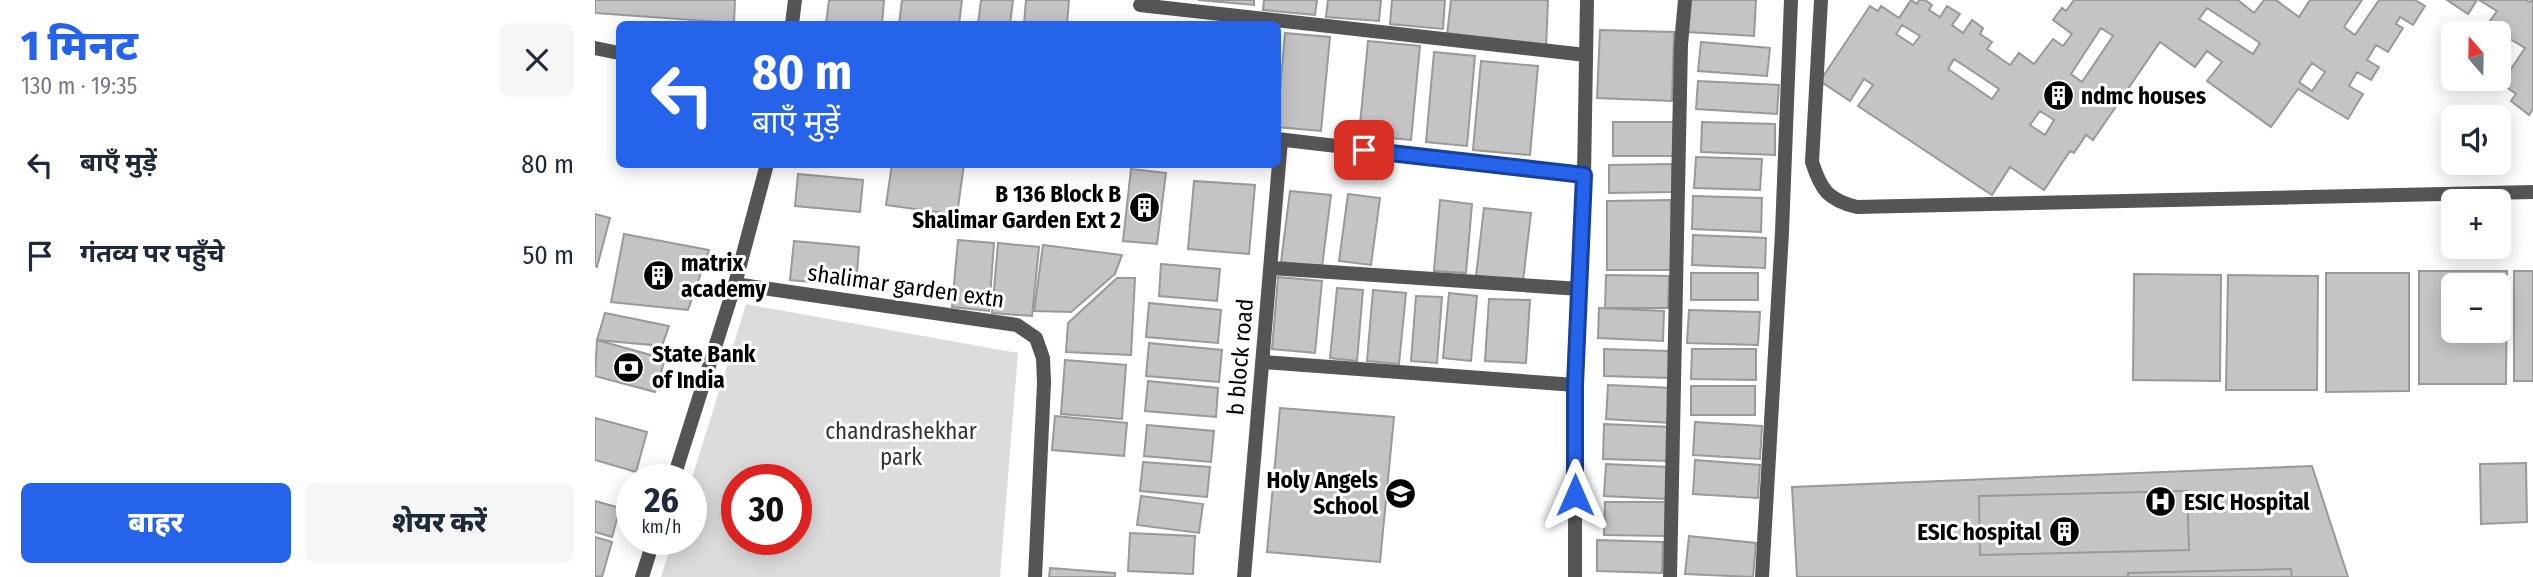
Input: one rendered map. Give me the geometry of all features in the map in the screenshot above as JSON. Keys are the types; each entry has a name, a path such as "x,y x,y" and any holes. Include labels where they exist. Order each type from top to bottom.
{"street":[{"path":"792,21 795,0"},
{"path":"1575,577 1575,385 1584,175 1587,0"},
{"path":"1669,577 1681,44 1685,0"},
{"path":"1762,577 1781,245 1791,0"},
{"path":"1821,0 1812,162 1821,187 1841,203 1857,207 2533,192"},
{"path":"1140,5 1586,55"},
{"path":"595,48 616,52"},
{"path":"1281,140 1584,175"},
{"path":"678,464 735,284 766,168"},
{"name":"b block road","path":"1244,577 1277,168"},
{"path":"1271,268 1580,289"},
{"name":"shalimar garden extn","path":"735,284 1017,325 1036,338 1043,358 1044,383 1035,577"},
{"path":"1263,362 1575,385"},
{"path":"642,577 650,555"}],"green space":[{"name":"chandrashekhar park","path":"746,304 1018,353 1000,577 661,577 668,555 707,555 707,464 696,464"}],"building":[{"path":"595,0 735,0 734,21 595,13"},
{"path":"829,0 884,0 882,21 826,21"},
{"path":"902,0 962,0 959,21 899,21"},
{"path":"981,0 1013,0 1010,21 978,21"},
{"path":"1026,0 1069,0 1067,21 1024,21"},
{"path":"1198,0 1254,0 1254,5"},
{"path":"1264,0 1317,0 1315,15 1263,10"},
{"path":"1328,0 1381,0 1379,21 1326,17"},
{"path":"1392,0 1445,0 1443,29 1390,24"},
{"path":"1451,0 1548,0 1546,48 1447,35"},
{"path":"1688,0 1756,0 1754,36 1687,32"},
{"name":"ndmc houses","path":"1911,0 1917,4 1919,0 1925,0 1932,5 1929,10 1940,17 1947,6 1960,14 1952,25 1963,33 1972,20 1983,28 1980,34 1992,42 1987,49 2010,65 2019,53 2034,64 2053,39 2063,46 2072,34 2053,20 2062,8 2066,11 2074,0 2238,0 2254,13 2264,0 2276,0 2299,17 2310,0 2362,0 2344,27 2355,35 2379,0 2415,0 2425,6 2413,25 2400,17 2396,24 2403,28 2388,52 2376,45 2367,60 2379,67 2371,80 2357,72 2349,86 2363,94 2348,119 2298,89 2271,127 2207,81 2222,62 2207,51 2195,67 2160,42 2093,140 2086,135 2074,153 2070,151 2044,190 2010,167 1992,195 1858,106 1873,85 1864,79 1850,101 1820,81 1870,6 1878,11 1881,6 1899,18","holes":["2207,8 2260,43 2253,54 2199,19","1902,25 1920,36 1913,45 1896,34","2101,28 2113,36 2082,82 2071,74","1954,59 1999,89 1992,99 1948,69","2312,63 2325,72 2312,91 2299,82","2040,111 2054,120 2045,135 2030,125"]},
{"path":"2447,0 2477,0 2468,14"},
{"path":"2479,0 2533,0 2533,109 2529,115 2511,101 2516,94 2511,90 2511,69 2525,48 2511,40 2511,21 2490,21 2497,11"},
{"path":"1600,30 1674,32 1672,101 1597,98"},
{"path":"1285,33 1330,37 1321,131 1281,127"},
{"path":"1368,41 1420,46 1411,140 1359,135"},
{"path":"1701,42 1770,48 1767,76 1698,71"},
{"path":"1434,52 1475,56 1467,146 1426,142"},
{"path":"1481,61 1538,66 1530,155 1473,150"},
{"path":"1698,81 1779,85 1777,114 1696,109"},
{"path":"1613,122 1677,122 1677,156 1613,156"},
{"path":"1702,122 1775,124 1775,155 1701,152"},
{"path":"1696,157 1762,159 1760,190 1694,188"},
{"path":"1672,164 1673,192 1609,193 1609,165"},
{"path":"891,168 963,168 957,215 886,205"},
{"name":"B 136 Block B Shalimar Garden Ext 2","path":"1131,169 1166,173 1157,244 1123,241"},
{"path":"798,174 863,180 860,212 795,206"},
{"path":"1194,181 1255,185 1249,254 1188,249"},
{"path":"1290,191 1331,195 1322,267 1281,262"},
{"path":"1348,194 1380,198 1371,265 1339,261"},
{"path":"1693,196 1762,198 1761,232 1692,229"},
{"path":"1440,200 1472,204 1466,273 1434,271"},
{"path":"1671,200 1671,270 1607,270 1607,201"},
{"path":"1484,208 1531,213 1523,281 1476,276"},
{"path":"595,214 610,218 597,267 595,266"},
{"name":"matrix academy","path":"624,234 709,250 688,310 611,302"},
{"path":"1693,235 1766,238 1765,268 1692,265"},
{"path":"958,240 994,243 989,311 952,307"},
{"path":"794,241 859,247 856,286 790,280"},
{"path":"998,243 1039,247 1032,316 992,313"},
{"path":"1043,245 1122,255 1115,274 1071,312 1034,311"},
{"path":"1161,264 1220,269 1217,301 1159,296"},
{"path":"2419,271 2507,271 2441,273 2441,343 2506,343 2506,384 2419,384"},
{"path":"2514,271 2533,271 2533,381 2514,381"},
{"path":"1691,273 1758,273 1758,300 1691,300"},
{"path":"2326,273 2409,273 2409,391 2326,392"},
{"path":"2134,274 2221,275 2220,381 2133,380"},
{"path":"1606,275 1669,276 1668,308 1605,308"},
{"path":"2228,275 2318,276 2317,390 2226,390"},
{"path":"1278,277 1322,281 1315,353 1272,349"},
{"path":"1117,278 1135,278 1131,355 1066,352 1068,323"},
{"path":"1337,288 1363,290 1357,361 1330,358"},
{"path":"1373,290 1406,293 1399,364 1367,361"},
{"path":"1449,293 1477,296 1471,361 1443,358"},
{"path":"1416,296 1442,297 1437,363 1411,361"},
{"path":"1489,299 1530,300 1526,363 1485,361"},
{"path":"1149,303 1221,310 1218,343 1146,337"},
{"path":"1599,308 1664,311 1663,341 1598,338"},
{"path":"1689,310 1760,312 1758,345 1687,343"},
{"name":"State Bank of India","path":"605,313 669,326 662,346 597,340"},
{"name":"State Bank of India","path":"597,340 665,359 655,392 595,376"},
{"path":"1149,343 1222,350 1219,382 1146,376"},
{"path":"1604,349 1670,351 1670,378 1604,376"},
{"path":"1692,349 1756,349 1756,380 1691,379"},
{"path":"1065,360 1126,365 1122,419 1061,414"},
{"path":"1148,381 1218,388 1216,417 1145,411"},
{"path":"1608,385 1673,388 1671,423 1606,419"},
{"path":"1691,386 1755,386 1755,415 1691,415"},
{"path":"1280,408 1394,417 1380,562 1267,552"},
{"path":"1055,416 1127,423 1124,456 1052,450"},
{"path":"595,418 647,432 638,464 616,464 616,466 595,460"},
{"path":"1695,422 1762,426 1760,459 1693,455"},
{"path":"1604,424 1671,427 1669,461 1603,459"},
{"path":"1147,425 1214,431 1211,462 1144,456"},
{"path":"1695,460 1760,465 1758,498 1693,494"},
{"path":"1143,462 1210,467 1207,497 1140,491"},
{"path":"2526,463 2527,522 2481,524 2480,464"},
{"path":"1606,464 1668,467 1666,499 1604,496"},
{"name":"ESIC hospital","path":"2312,466 2348,577 1797,577 1792,487"},
{"path":"2187,491 2189,550 1980,555 1979,496"},
{"path":"1141,496 1203,504 1199,533 1137,525"},
{"path":"595,501 616,507 612,537 595,532"},
{"path":"1605,502 1666,502 1666,536 1604,535"},
{"path":"1130,533 1195,536 1193,574 1128,571"},
{"path":"1689,536 1756,543 1753,577 1685,574"},
{"path":"595,537 612,542 602,577 595,576"},
{"path":"1597,540 1663,542 1662,573 1597,571"},
{"path":"1050,568 1115,573 1115,577 1049,577"},
{"path":"2291,569 2292,577 2128,577 2128,573"}],"place":[{"name":"ndmc houses","path":"2058,96"},
{"name":"B 136 Block B Shalimar Garden Ext 2","path":"1144,207"},
{"name":"matrix academy","path":"658,276"},
{"name":"State Bank of India","path":"629,367"},
{"name":"Holy Angels School","path":"1401,493"},
{"name":"ESIC Hospital","path":"2161,502"},
{"name":"ESIC hospital","path":"2064,532"}],"route":[{"path":"1364,150 1584,175 1575,385 1575,495"}]}
